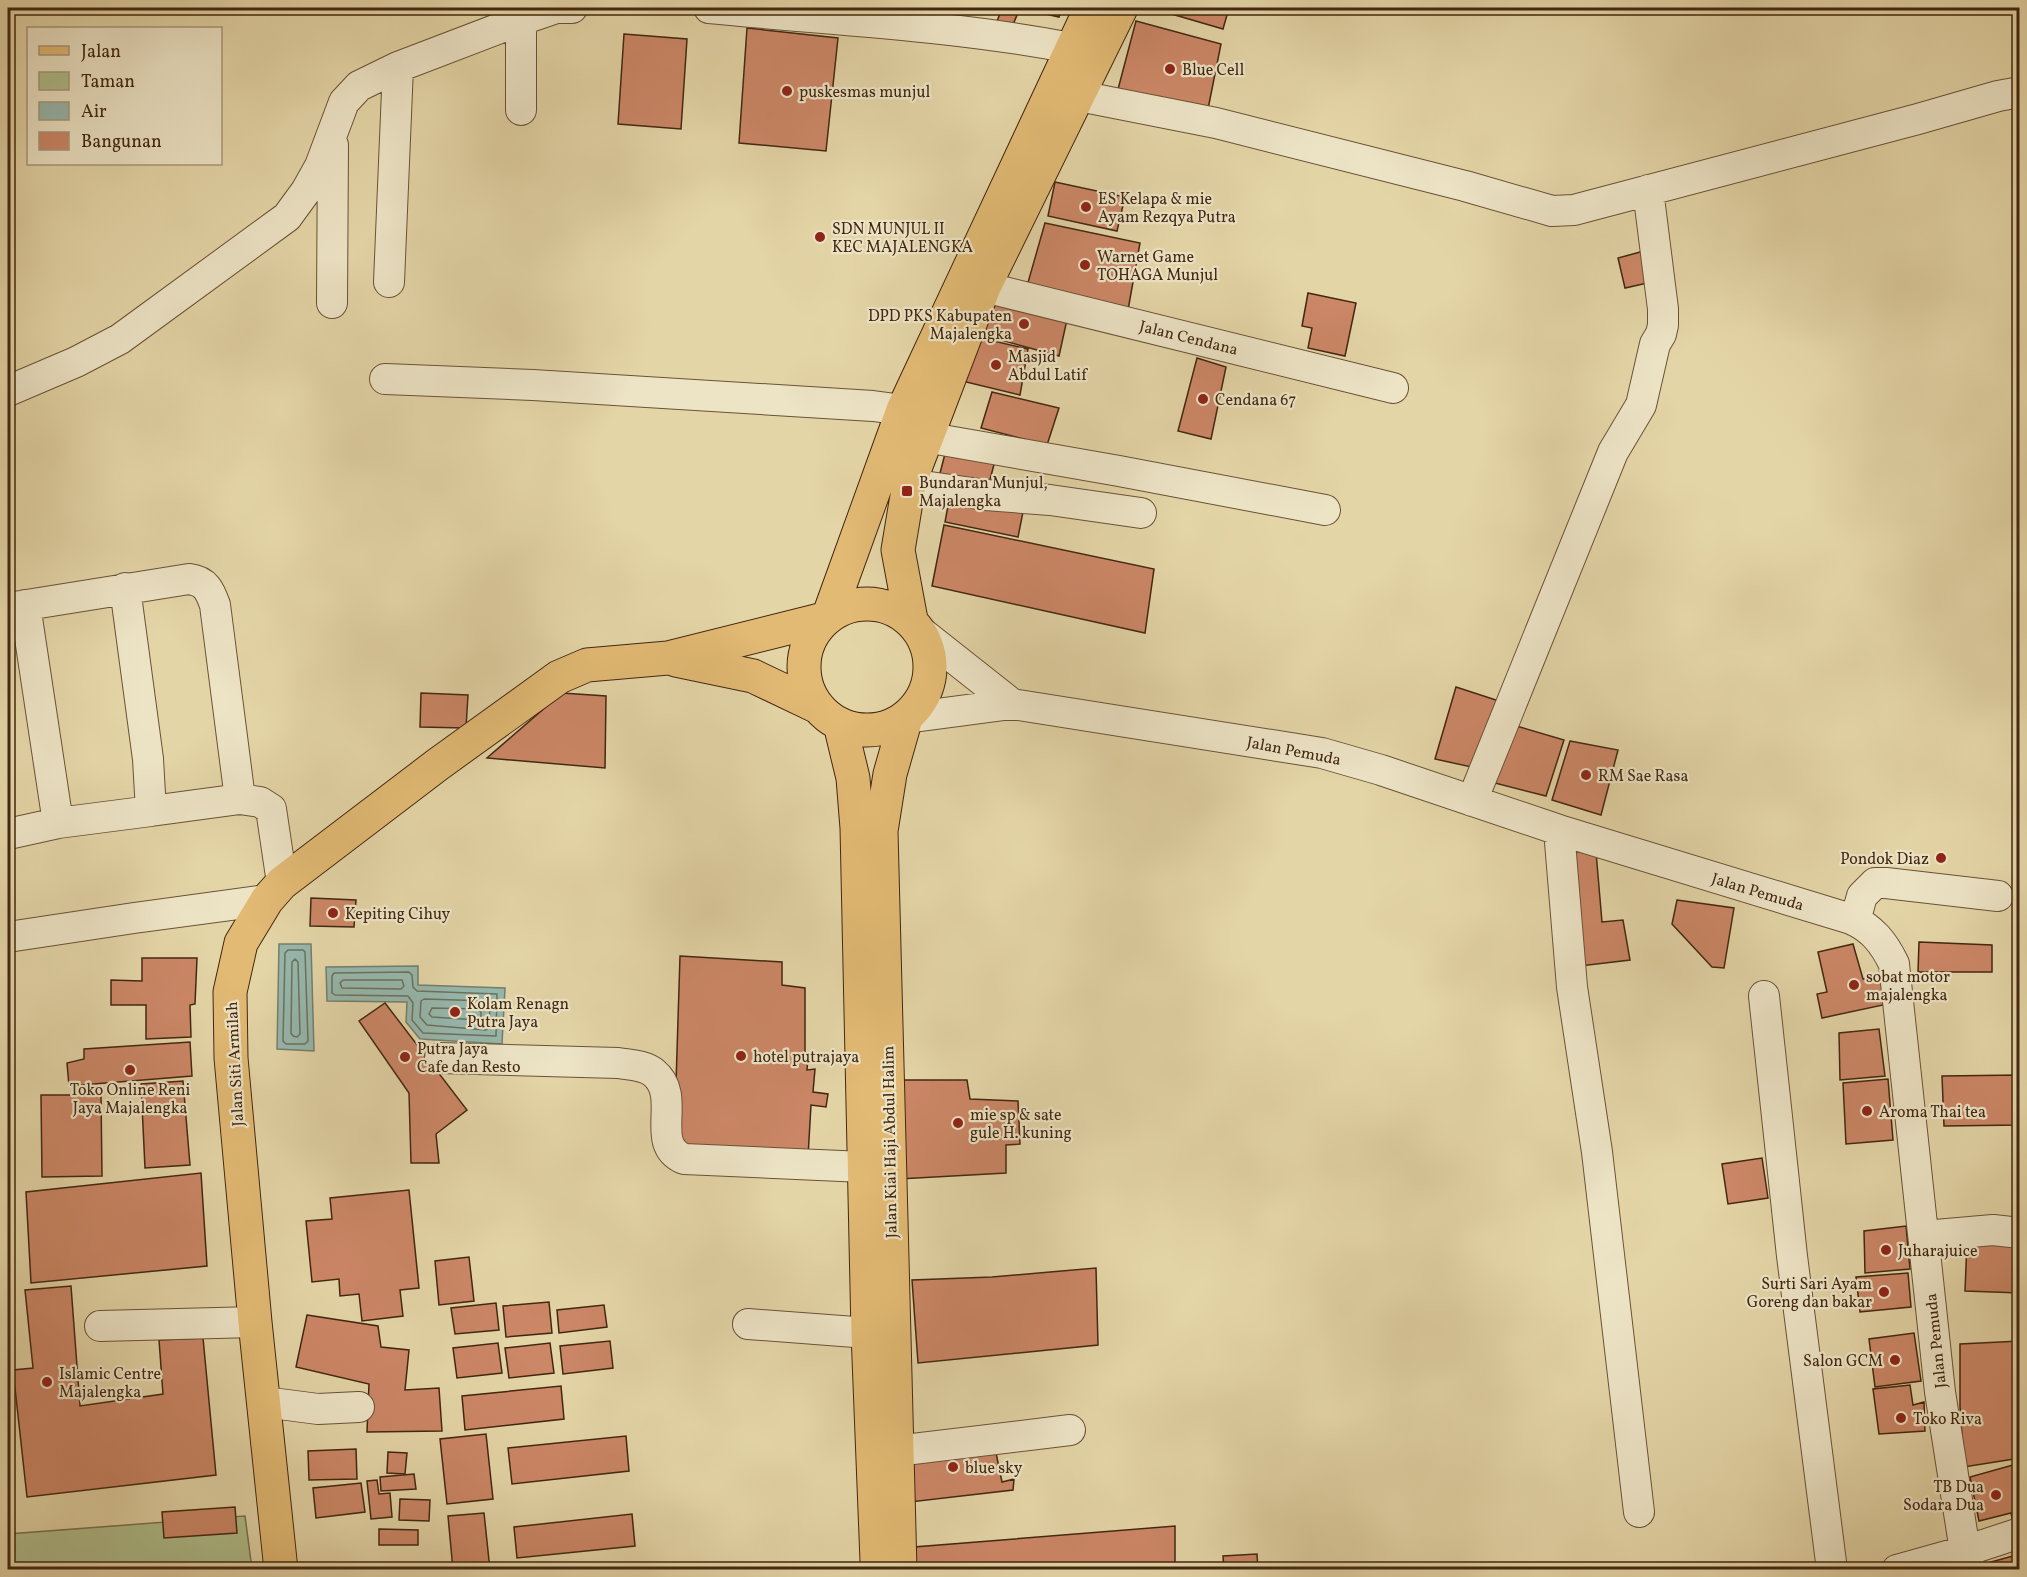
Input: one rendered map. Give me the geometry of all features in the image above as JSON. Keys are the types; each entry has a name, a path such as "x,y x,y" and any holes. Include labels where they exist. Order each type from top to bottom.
{"main road":[{"path":"829,716 807,686 804,662 810,638 827,617 903,410 1091,8"},
{"path":"668,658 753,676 858,730 876,730 894,725 906,718 925,693 931,662 916,626 898,550 909,484 984,287 1121,8"},
{"path":"668,658 827,617 856,603 885,605 916,626"},
{"name":"Jalan Siti Armilah","path":"281,1569 255,1322 231,1058 230,992 242,943 275,892 436,765 559,677 587,665 668,658"},
{"name":"Jalan Kiai Haji Abdul Halim","path":"829,716 853,778 857,828 868,1333 877,1569"},
{"name":"Jalan Kiai Haji Abdul Halim","path":"900,1569 881,831 890,774 906,718"}],"street":[{"path":"8,391 76,363 120,339 287,217 306,191 320,166 344,102 359,86 398,67 521,20 562,8"},
{"path":"709,8 912,16 1071,48"},
{"path":"521,20 521,110"},
{"path":"389,282 398,67"},
{"path":"1079,96 1216,123 1465,186 1552,211 1574,210 2019,92"},
{"path":"332,303 333,130"},
{"path":"1472,801 1613,452 1641,405 1663,317 1648,190"},
{"name":"Jalan Cendana","path":"984,287 1393,388"},
{"path":"385,379 533,385 873,406 903,410"},
{"path":"925,437 1325,510"},
{"path":"909,484 1141,513"},
{"path":"58,824 16,607 189,579 205,584 215,605 240,799"},
{"path":"125,588 148,759 151,811"},
{"path":"916,626 1012,704"},
{"path":"906,718 1012,704"},
{"name":"Jalan Pemuda","path":"1012,704 1322,753 1381,770 1559,830 1855,921 1877,936 1887,949 1894,964 1940,1392 1967,1560"},
{"path":"8,834 58,824 240,799 260,802 271,809 275,892 134,918 8,937"},
{"path":"1559,830 1572,987 1599,1163 1639,1512"},
{"path":"1855,921 1862,896 1875,883 1998,896"},
{"path":"1764,996 1792,1256 1832,1569"},
{"path":"440,1058 618,1063 638,1066 653,1072 667,1094 666,1138 670,1149 684,1160 864,1167"},
{"path":"1924,1236 1993,1230 2019,1233"},
{"path":"100,1326 255,1322"},
{"path":"748,1324 868,1333"},
{"path":"264,1402 318,1410 359,1407"},
{"path":"896,1451 1070,1430"},
{"path":"1897,1569 1967,1560 2019,1533"}],"green space":[{"path":"245,1516 252,1569 8,1570 8,1534"}],"water":[{"path":"279,944 311,944 314,1051 277,1049"},
{"name":"Kolam Renagn Putra Jaya","path":"418,966 418,985 505,988 502,1044 420,1039 406,1022 407,1002 327,1001 326,967"}],"building":[{"path":"1002,8 1020,8 1009,34 993,32"},
{"path":"1020,8 1062,8 1059,17"},
{"path":"1151,8 1229,8 1223,29"},
{"name":"Blue Cell","path":"1136,21 1221,44 1207,114 1117,93"},
{"name":"puskesmas munjul","path":"747,28 838,38 826,151 739,143"},
{"path":"624,34 687,39 681,129 618,124"},
{"name":"ES Kelapa & mie Ayam Rezqya Putra","path":"1055,182 1125,197 1117,231 1048,216"},
{"name":"Warnet Game TOHAGA Munjul","path":"1045,223 1140,243 1128,310 1027,286"},
{"path":"1644,251 1652,282 1625,288 1618,258"},
{"path":"1308,293 1356,303 1345,356 1308,348 1312,328 1302,326"},
{"name":"DPD PKS Kabupaten Majalengka","path":"989,295 1068,315 1059,356 979,334"},
{"name":"Masjid Abdul Latif","path":"977,337 1028,349 1020,395 962,381"},
{"name":"Cendana 67","path":"1197,358 1226,367 1211,439 1178,431"},
{"path":"992,392 1059,408 1047,445 981,428"},
{"path":"947,446 996,457 987,491 938,481"},
{"path":"950,495 1024,507 1018,537 945,522"},
{"path":"944,525 1154,569 1145,633 932,586"},
{"path":"1456,687 1502,702 1476,768 1435,759"},
{"path":"421,693 468,695 466,728 420,727"},
{"path":"562,693 606,696 605,768 487,758"},
{"path":"1513,725 1564,740 1546,796 1491,782"},
{"name":"RM Sae Rasa","path":"1570,741 1618,750 1601,815 1552,800"},
{"path":"1569,849 1596,852 1602,922 1623,920 1630,960 1580,966"},
{"name":"Kepiting Cihuy","path":"311,898 356,900 354,927 310,926"},
{"path":"1677,900 1734,908 1724,968 1712,967 1672,924"},
{"path":"1919,942 1992,945 1992,972 1918,972"},
{"name":"sobat motor majalengka","path":"1853,944 1863,979 1882,978 1883,1005 1822,1018 1817,994 1827,992 1818,952"},
{"name":"hotel putrajaya","path":"680,956 782,962 782,985 805,988 807,1070 815,1069 813,1092 828,1094 826,1107 811,1105 808,1157 674,1147"},
{"path":"142,958 197,958 195,1004 190,1005 191,1037 146,1039 146,1005 111,1005 111,980 142,981"},
{"name":"Putra Jaya Cafe dan Resto","path":"385,1003 467,1110 436,1134 439,1163 411,1163 409,1093 359,1021"},
{"path":"1879,1029 1885,1076 1840,1080 1839,1033"},
{"name":"Toko Online Reni Jaya Majalengka","path":"190,1042 192,1076 69,1086 67,1063 84,1059 84,1049"},
{"path":"2020,1075 2020,1125 1944,1126 1942,1076"},
{"name":"Aroma Thai tea","path":"1888,1079 1893,1140 1846,1144 1843,1083"},
{"name":"mie sp & sate gule H. kuning","path":"897,1080 967,1080 970,1099 1018,1101 1020,1144 1006,1145 1006,1173 899,1179"},
{"path":"183,1081 190,1165 145,1168 141,1084"},
{"path":"41,1095 101,1095 102,1176 42,1177"},
{"path":"1762,1158 1768,1198 1728,1204 1722,1164"},
{"path":"201,1173 207,1266 31,1283 26,1192"},
{"path":"409,1190 419,1288 400,1290 403,1316 362,1321 359,1294 340,1296 339,1279 312,1282 306,1221 332,1219 330,1198"},
{"name":"Juharajuice","path":"1906,1226 1910,1269 1865,1273 1864,1231"},
{"path":"1967,1242 2020,1242 2020,1293 1965,1291"},
{"path":"469,1257 474,1301 439,1305 435,1261"},
{"path":"1096,1268 1098,1345 918,1363 912,1280 992,1277"},
{"name":"Surti Sari Ayam Goreng dan bakar","path":"1908,1273 1911,1307 1860,1312 1856,1277"},
{"name":"Islamic Centre Majalengka","path":"71,1286 80,1406 163,1394 159,1340 203,1338 216,1475 27,1497 13,1370 33,1368 25,1290"},
{"path":"549,1302 552,1333 506,1337 503,1306"},
{"path":"496,1303 499,1330 455,1334 451,1308"},
{"path":"604,1305 607,1327 559,1333 557,1310"},
{"path":"307,1315 378,1326 381,1347 409,1350 405,1390 439,1388 442,1431 367,1432 369,1384 296,1367"},
{"name":"Salon GCM","path":"1914,1333 1921,1381 1875,1387 1869,1339"},
{"path":"610,1341 613,1368 563,1374 560,1346"},
{"path":"2020,1341 2020,1458 1964,1467 1960,1406 1960,1344"},
{"path":"498,1343 502,1373 457,1378 453,1348"},
{"path":"550,1343 554,1373 509,1378 505,1348"},
{"name":"Toko Riva","path":"1910,1385 1913,1405 1924,1402 1925,1431 1879,1434 1873,1389"},
{"path":"561,1386 564,1419 465,1430 462,1396"},
{"path":"486,1434 493,1499 447,1504 440,1439"},
{"path":"626,1436 629,1471 512,1484 508,1448"},
{"name":"blue sky","path":"995,1448 1002,1482 1014,1479 1013,1490 910,1502 907,1456"},
{"path":"356,1449 357,1479 309,1480 308,1451"},
{"path":"388,1452 407,1453 405,1474 387,1473"},
{"name":"TB Dua Sodara Dua","path":"2020,1463 2020,1520 2013,1522 2011,1513 1979,1521 1970,1477"},
{"path":"414,1474 416,1489 381,1491 380,1477"},
{"path":"377,1480 379,1494 390,1493 392,1517 371,1519 367,1481"},
{"path":"361,1483 365,1512 316,1518 313,1488"},
{"path":"400,1499 430,1500 429,1521 399,1520"},
{"path":"235,1507 237,1533 164,1538 162,1512"},
{"path":"484,1513 490,1570 453,1570 448,1516"},
{"path":"632,1514 635,1546 517,1558 514,1527"},
{"path":"1175,1526 1175,1570 916,1570 914,1547"},
{"path":"379,1529 418,1530 418,1545 379,1545"},
{"path":"1257,1554 1258,1570 1224,1570 1223,1556"},
{"path":"2020,1554 2020,1570 1993,1570 1991,1562"},
{"path":"580,1563 581,1570 521,1570"}],"place":[{"name":"Blue Cell","path":"1170,69"},
{"name":"puskesmas munjul","path":"787,91"},
{"name":"ES Kelapa & mie Ayam Rezqya Putra","path":"1086,207"},
{"name":"SDN MUNJUL II KEC MAJALENGKA","path":"820,237"},
{"name":"Warnet Game TOHAGA Munjul","path":"1085,265"},
{"name":"DPD PKS Kabupaten Majalengka","path":"1024,324"},
{"name":"Masjid Abdul Latif","path":"996,365"},
{"name":"Cendana 67","path":"1203,399"},
{"name":"Bundaran Munjul, Majalengka","path":"907,491"},
{"name":"RM Sae Rasa","path":"1586,775"},
{"name":"Pondok Diaz","path":"1941,858"},
{"name":"Kepiting Cihuy","path":"333,913"},
{"name":"sobat motor majalengka","path":"1854,985"},
{"name":"Kolam Renagn Putra Jaya","path":"455,1012"},
{"name":"hotel putrajaya","path":"741,1056"},
{"name":"Putra Jaya Cafe dan Resto","path":"405,1057"},
{"name":"Toko Online Reni Jaya Majalengka","path":"130,1070"},
{"name":"Aroma Thai tea","path":"1867,1111"},
{"name":"mie sp & sate gule H. kuning","path":"958,1123"},
{"name":"Juharajuice","path":"1886,1250"},
{"name":"Surti Sari Ayam Goreng dan bakar","path":"1884,1292"},
{"name":"Salon GCM","path":"1895,1360"},
{"name":"Islamic Centre Majalengka","path":"47,1382"},
{"name":"Toko Riva","path":"1901,1418"},
{"name":"blue sky","path":"953,1467"},
{"name":"TB Dua Sodara Dua","path":"1996,1495"}]}
